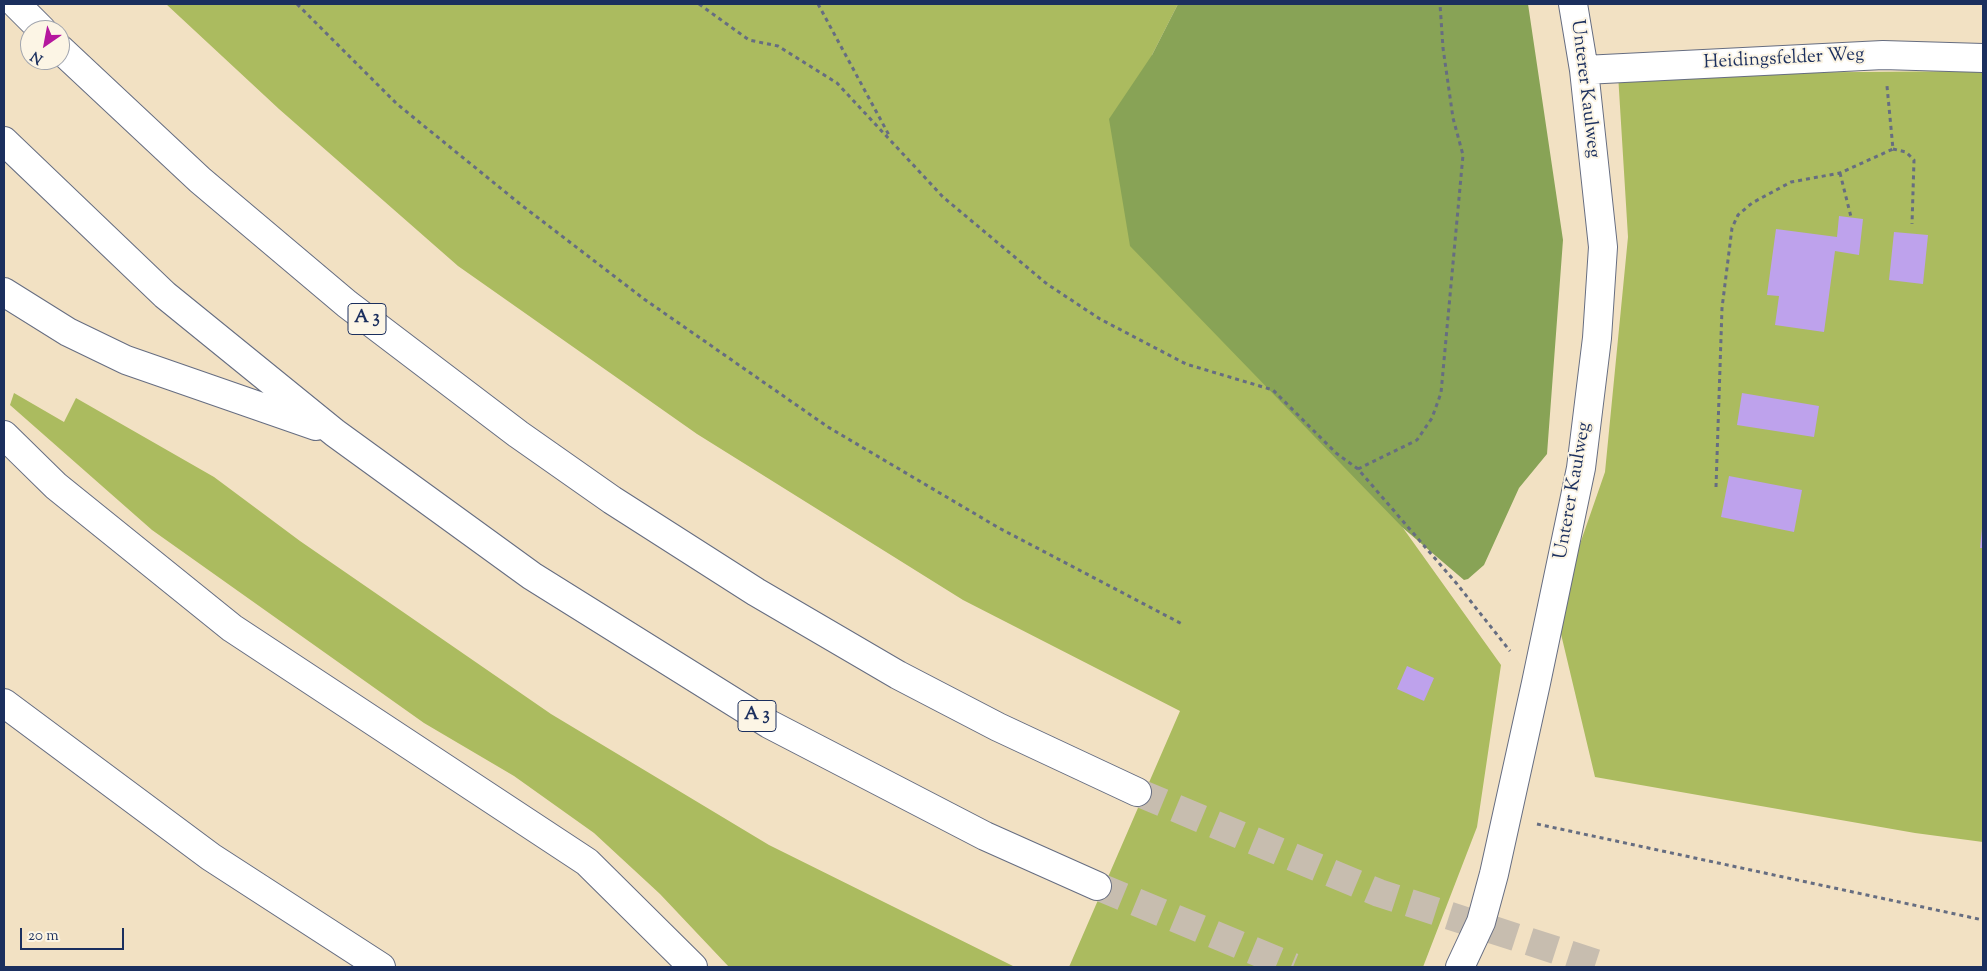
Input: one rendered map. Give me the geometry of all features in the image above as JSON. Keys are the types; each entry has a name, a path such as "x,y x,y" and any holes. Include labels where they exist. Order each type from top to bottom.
{"main road":[{"path":"16,4 32,20"},
{"name":"Unterer Kaulweg","path":"1460,967 1480,922 1494,874 1536,683 1581,468 1597,338 1602,247 1584,70 1572,4"},
{"name":"Heidingsfelder Weg","path":"1584,70 1883,55 1983,58"},
{"name":"A 3","path":"70,58 200,180 339,298 502,423 612,500 756,592 898,675 998,726 1137,792"},
{"name":"A 3","path":"4,141 164,295 335,433 532,576 770,724 985,836 1097,886"},
{"path":"4,292 68,332 126,360 335,433"},
{"path":"4,435 56,486 232,628 587,862 692,967"},
{"path":"4,703 210,857 381,967"}],"path":[{"path":"297,4 397,104 520,204 652,304 828,427 999,528 1184,625"},
{"path":"699,4 748,40 778,46 837,83 943,197 1047,284 1100,319 1186,364 1273,390 1336,453 1358,469 1457,584 1536,683"},
{"path":"818,4 893,142"},
{"path":"1358,469 1417,440 1432,418 1441,393 1463,155 1452,109 1443,48 1440,4"},
{"path":"1883,55 1893,149"},
{"path":"1716,487 1722,308 1732,228 1738,215 1752,203 1791,182 1840,173 1893,149 1906,152 1914,160 1912,224"},
{"path":"1840,173 1851,217"},
{"path":"1506,817 1983,920"}],"green space":[{"path":"166,4 1178,4 1152,55 1403,528 1501,665 1477,827 1423,967 1069,967 1180,711 963,600 697,434 458,266 279,109"},
{"path":"1178,4 1528,4 1563,240 1547,454 1519,488 1484,565 1468,579 1464,580 1403,528 1130,246 1109,119 1152,55"},
{"path":"1983,71 1983,842 1915,833 1595,777 1556,613 1605,472 1628,237 1618,74"},
{"path":"14,393 64,422 76,398 214,477 300,541 551,714 769,845 1015,967 729,967 660,894 594,833 514,776 424,723 152,530 10,405"}],"building":[{"path":"1839,216 1863,219 1859,255 1835,251 1824,332 1775,325 1779,296 1767,295 1776,229 1837,237"},
{"path":"1894,232 1928,235 1923,284 1889,280"},
{"path":"1742,393 1819,406 1814,437 1737,425"},
{"path":"1729,476 1802,490 1794,532 1721,517"},
{"path":"1982,528 1983,548 1980,548"},
{"path":"1407,666 1434,678 1424,701 1397,689"}],"tunnel":[{"path":"1137,792 1379,893 1608,967"},
{"path":"1097,886 1293,967"}]}
